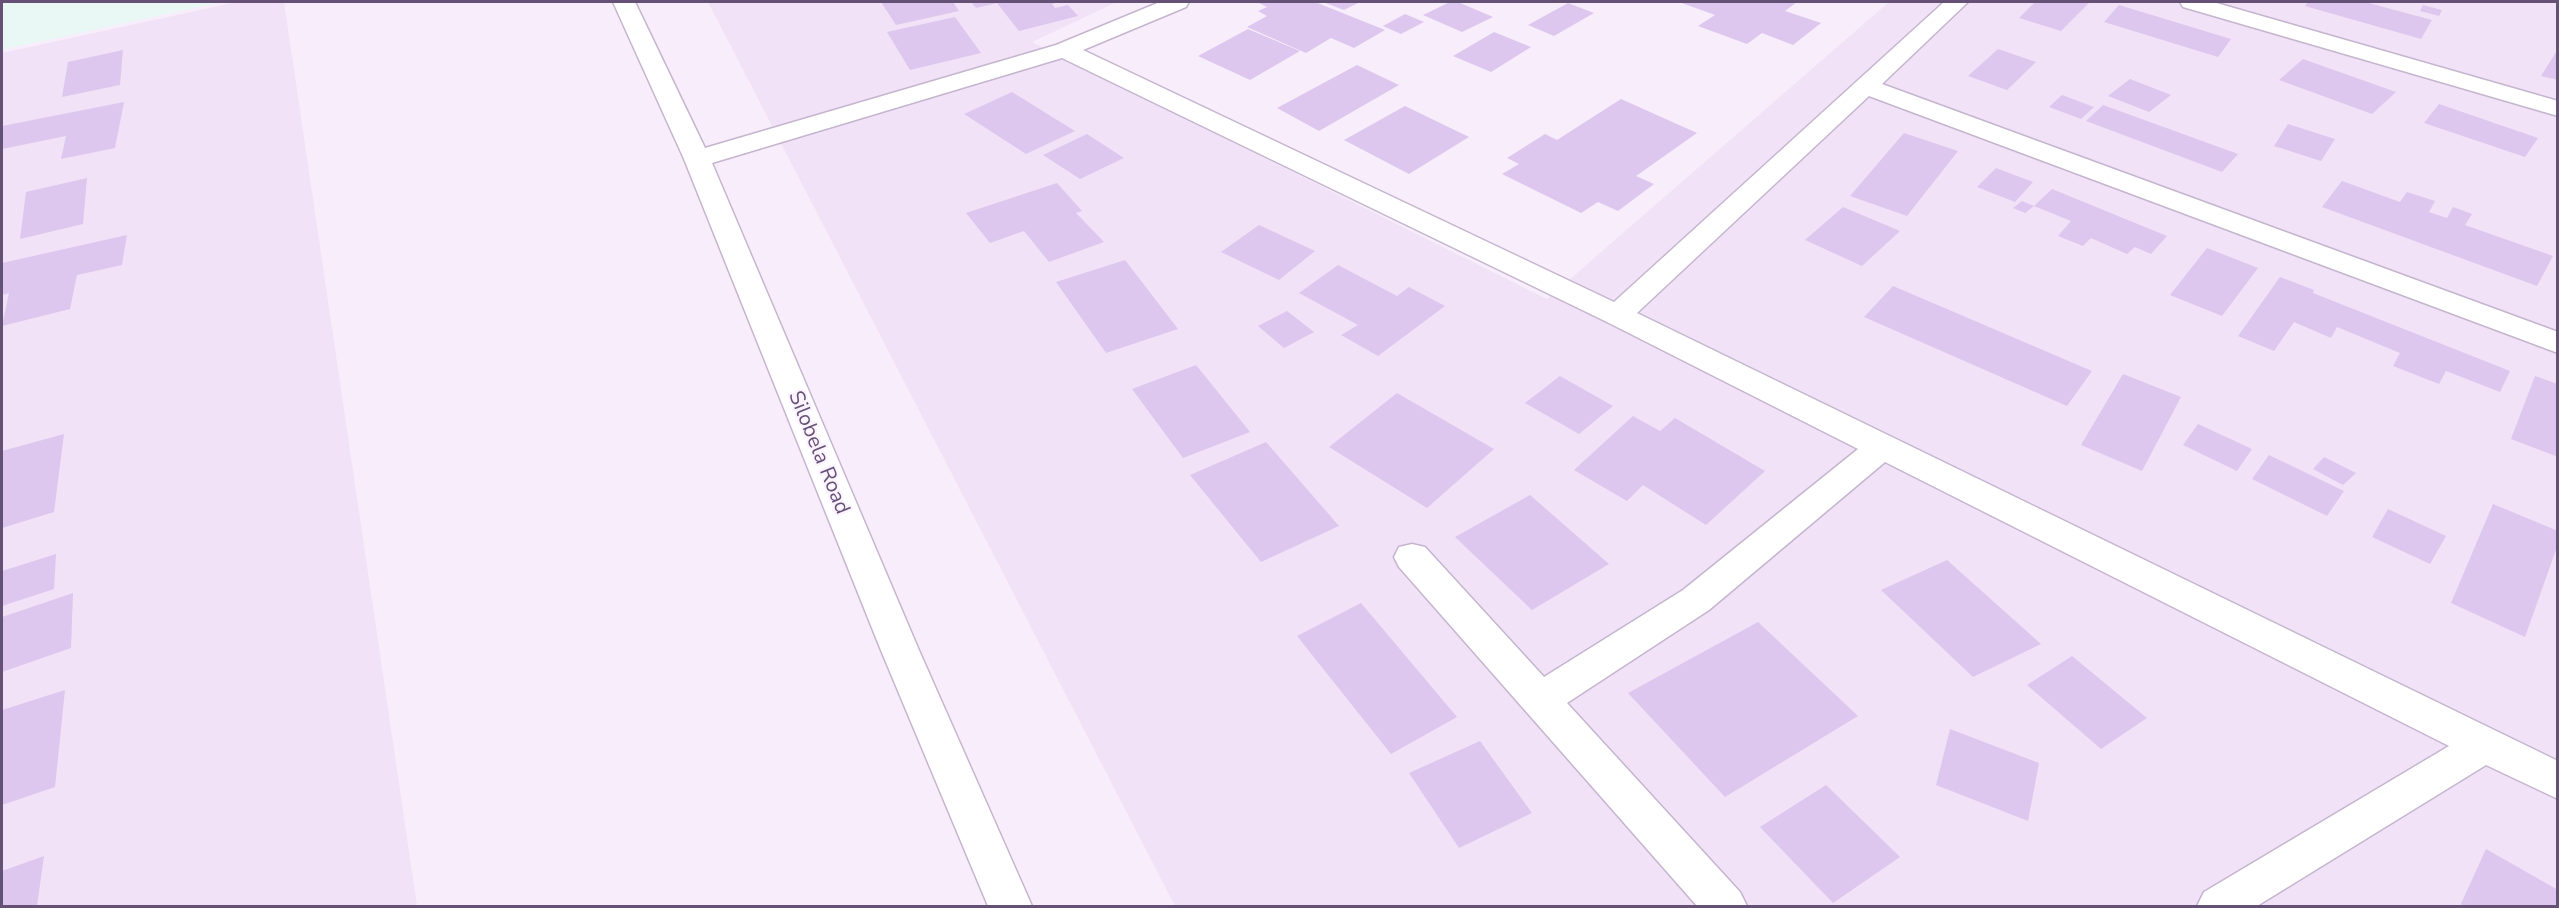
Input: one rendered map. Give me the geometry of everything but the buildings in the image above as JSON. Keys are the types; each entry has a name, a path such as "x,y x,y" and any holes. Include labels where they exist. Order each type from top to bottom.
{"street":[{"name":"Silobela Road","path":"624,2 697,159 899,648 1010,906"},
{"path":"697,159 1064,50 1178,2"},
{"path":"1617,315 1957,2"},
{"path":"2191,2 2558,109"},
{"path":"1064,50 1617,315 2483,746 2558,781"},
{"path":"1866,87 2558,343"},
{"path":"1540,700 1696,600 1882,447"},
{"path":"1413,557 1725,906"},
{"path":"2220,906 2483,746"}],"shaded area":[{"path":"2,2 222,2 2,50"},
{"path":"237,2 284,2 417,906 2,906 2,53"},
{"path":"708,2 1117,2 1032,42 1547,299 1889,2 2557,2 2557,906 1175,906"}]}
